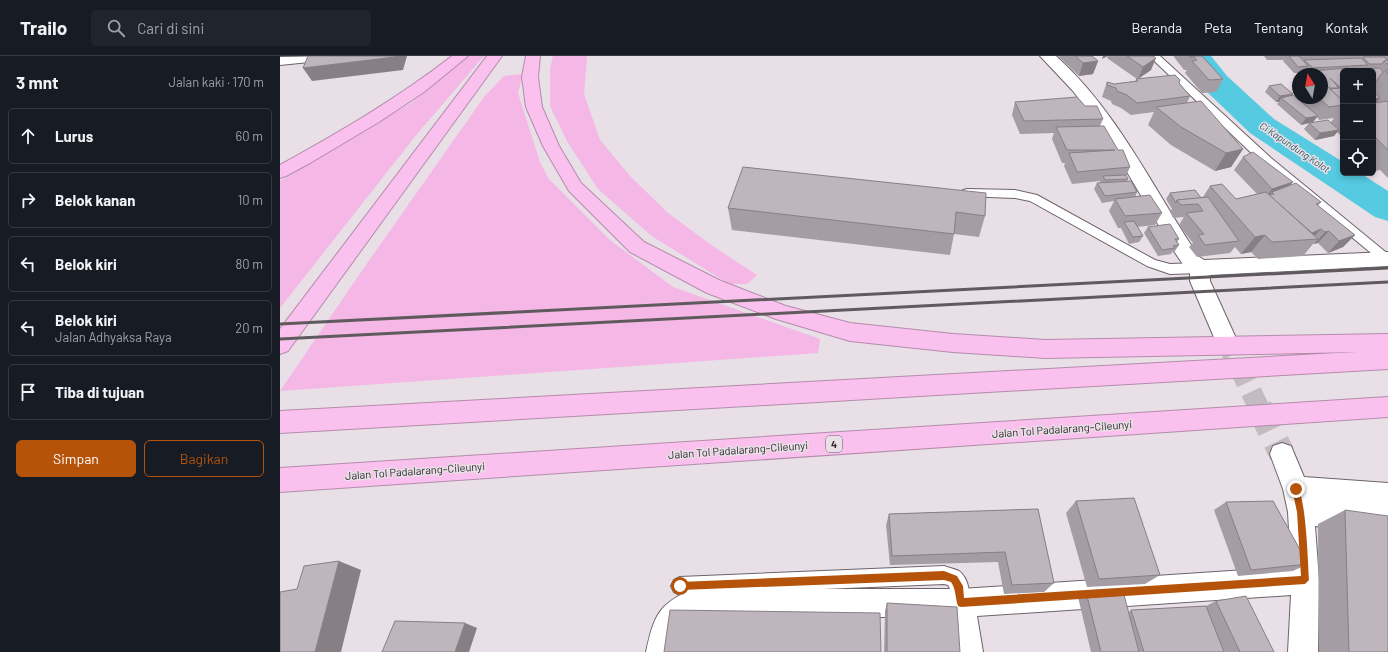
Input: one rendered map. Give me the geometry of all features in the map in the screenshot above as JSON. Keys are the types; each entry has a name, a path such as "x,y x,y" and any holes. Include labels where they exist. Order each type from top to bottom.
{"highway":[{"path":"280,172 331,145 394,106 461,56"},
{"path":"280,345 495,56"},
{"path":"533,56 530,77 534,107 551,146 575,187 637,247 714,287 783,313 850,332 953,343 1045,349 1388,343"},
{"path":"280,422 1388,360"},
{"name":"Jalan Tol Padalarang–Cileunyi","path":"280,480 1388,407"}],"street":[{"path":"280,61 329,56"},
{"path":"1048,56 1060,67 1098,111 1132,162 1191,262 1200,268 1387,259"},
{"path":"1200,268 1200,281 1224,336"},
{"path":"1282,454 1298,501 1305,580 1302,652"},
{"path":"1298,501 1388,495"},
{"path":"1298,501 1388,519"},
{"path":"661,652 667,622 677,611 693,603 961,603 1305,580"},
{"path":"961,603 968,652"}],"lane":[{"path":"1154,56 1266,161 1387,259"},
{"path":"961,193 1015,194 1033,198 1151,263 1170,269 1200,268"},
{"path":"680,586 944,576 954,578 959,586 961,603"}],"shaded area":[{"path":"469,56 484,56 417,134 280,308 280,181 411,103"},
{"path":"553,56 587,56 584,94 600,140 631,177 668,213 714,247 757,275 747,284 729,284 653,237 598,189 567,141 550,106 550,69"},
{"path":"523,74 518,93 540,162 548,178 610,240 673,287 820,339 818,353 280,391 361,272 484,97 504,76"}],"building":[{"path":"308,56 396,56 303,68"},
{"path":"1075,56 1092,56 1098,61 1083,63"},
{"path":"1127,56 1153,56 1156,58 1143,67"},
{"path":"1189,56 1202,56 1223,79 1209,80 1192,61 1197,60 1194,57"},
{"path":"1289,56 1299,56 1308,66 1298,67"},
{"path":"1363,57 1384,57 1388,60 1384,61 1382,64 1369,64"},
{"path":"1361,58 1368,65 1313,68 1304,60"},
{"path":"1376,68 1380,68 1383,72 1376,81"},
{"path":"1340,69 1340,87 1330,78 1339,88 1328,87 1328,70"},
{"path":"1175,75 1180,80 1179,83 1190,96 1137,103 1127,95 1117,91 1116,88 1107,85 1107,82 1114,84 1138,81 1136,79"},
{"path":"1281,84 1292,94 1280,96 1269,86"},
{"path":"1328,87 1340,98 1340,105 1329,107 1326,104 1328,104"},
{"path":"1340,88 1340,98 1330,89"},
{"path":"1292,95 1292,104 1304,104 1318,116 1306,118 1281,98"},
{"path":"1077,97 1085,106 1097,106 1103,119 1024,121 1015,102"},
{"path":"1201,101 1243,149 1226,153 1181,127 1156,107"},
{"path":"1388,101 1388,150 1376,138 1376,103"},
{"path":"1328,120 1339,130 1320,133 1309,123"},
{"path":"1104,126 1118,150 1123,150 1130,167 1077,172 1069,153 1115,150 1067,150 1056,127"},
{"path":"1253,152 1293,182 1272,189 1243,157"},
{"path":"743,167 986,193 985,216 956,212 954,234 728,208"},
{"path":"1126,175 1128,179 1105,180 1103,176"},
{"path":"1131,181 1137,192 1105,196 1097,183"},
{"path":"1296,183 1321,202 1316,204 1355,235 1339,241 1329,231 1325,232 1321,229 1312,233 1269,195 1274,194 1272,192"},
{"path":"1222,184 1236,199 1266,192 1318,239 1272,242 1265,235 1255,237 1210,186"},
{"path":"1195,190 1201,198 1177,200 1176,203 1170,193"},
{"path":"1150,195 1162,213 1125,216 1115,199"},
{"path":"1208,197 1239,241 1205,245 1198,235 1204,234 1186,213 1203,211 1198,204 1181,205 1177,200"},
{"path":"1134,221 1143,236 1133,237 1124,222"},
{"path":"1170,224 1179,239 1175,239 1179,245 1173,246 1175,248 1162,250 1148,227"},
{"path":"1134,498 1160,575 1099,579 1076,501"},
{"path":"1273,501 1308,564 1251,570 1226,502"},
{"path":"1038,509 1054,583 1012,585 1005,552 892,556 889,514"},
{"path":"1345,510 1388,516 1388,652 1349,652"},
{"path":"339,561 315,652 280,652 280,592 297,589 304,566"},
{"path":"1123,591 1139,652 1101,652 1086,592"},
{"path":"1246,596 1274,652 1240,652 1216,601"},
{"path":"887,603 957,607 960,652 887,652"},
{"path":"1206,606 1224,652 1144,652 1131,610"},
{"path":"670,610 880,613 881,652 664,652"},
{"path":"395,621 465,623 455,652 382,652"}],"waterway":[{"name":"Ci Kapundung Kolot","path":"1195,56 1216,83 1262,126 1388,208"}],"tunnel":[{"path":"1224,336 1259,408"},
{"path":"1259,407 1282,454"}],"railway":[{"path":"280,324 1388,268"},
{"path":"280,339 1388,282"}],"route":[{"path":"680,586 944,576 954,578 959,586 961,603 1095,592 1305,580 1301,512 1296,489"}]}
